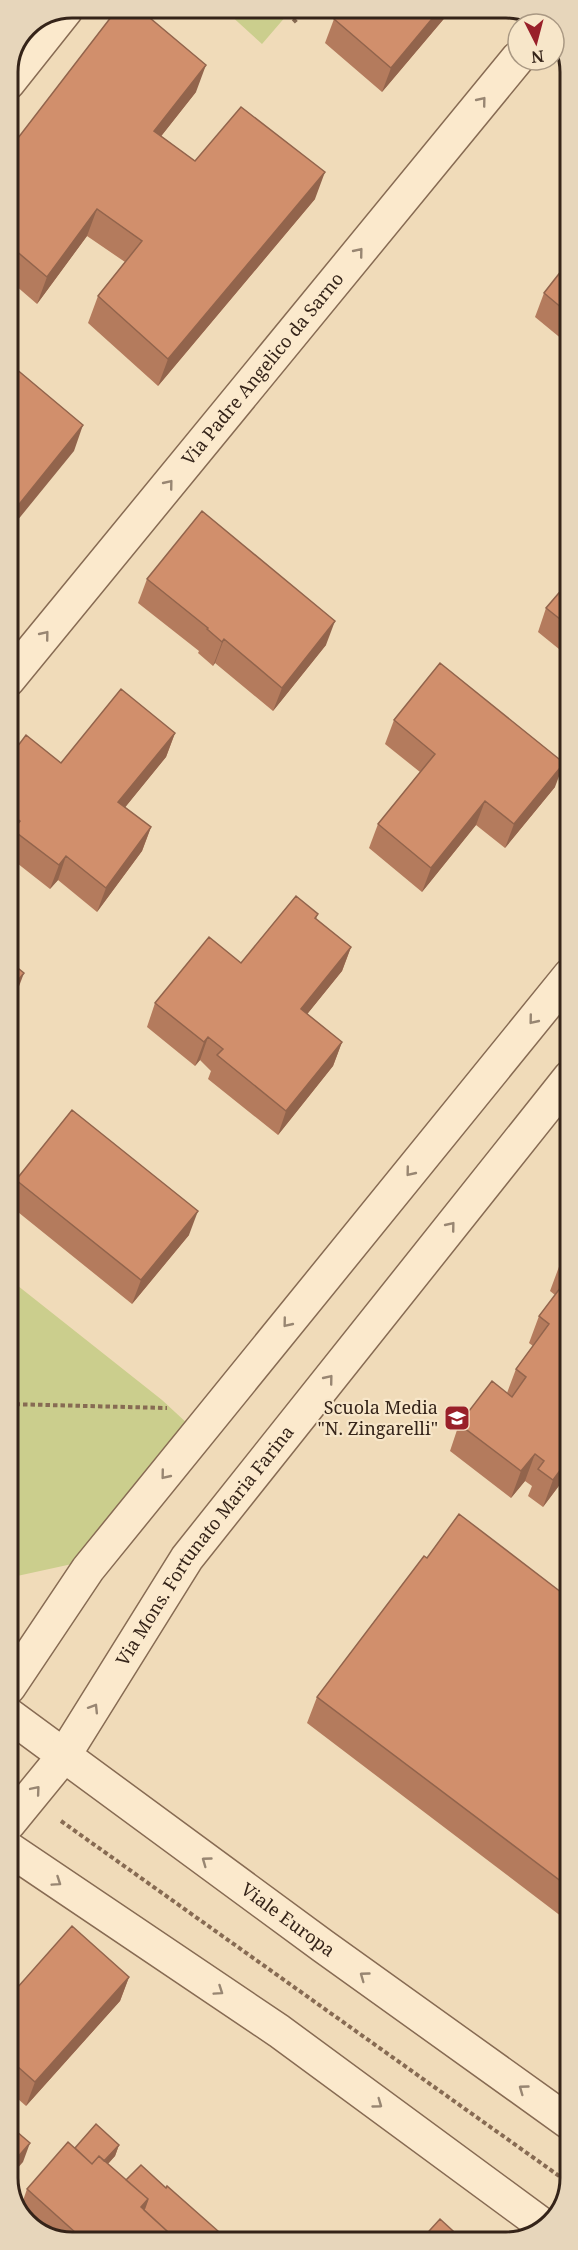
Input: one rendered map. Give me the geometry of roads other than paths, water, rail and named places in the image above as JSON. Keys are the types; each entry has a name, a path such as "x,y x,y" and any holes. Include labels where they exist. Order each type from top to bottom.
{"street":[{"path":"18,70 58,20"},
{"name":"Via Padre Angelico da Sarno","path":"18,668 507,72"},
{"path":"18,1674 88,1569 560,987"},
{"name":"Via Mons. Fortunato Maria Farina","path":"18,1812 63,1757 187,1558 560,1090"},
{"name":"Viale Europa","path":"18,1722 63,1757 560,2116"},
{"path":"18,1855 279,2031 538,2222"}],"place":[{"name":"Scuola Media \"N. Zingarelli\"","path":"457,1418"}]}
